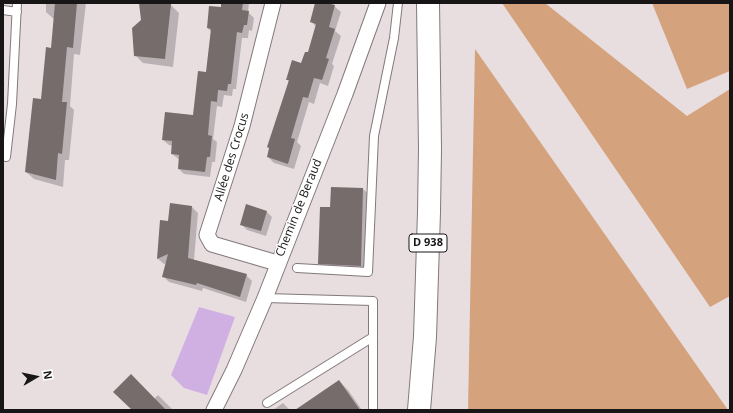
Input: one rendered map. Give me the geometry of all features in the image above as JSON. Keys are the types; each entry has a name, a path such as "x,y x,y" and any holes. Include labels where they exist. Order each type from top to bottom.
{"main road":[{"name":"D 938","path":"428,3 430,149"},
{"name":"D 938","path":"419,410 425,337 430,149 439,3"},
{"name":"D 938","path":"425,337 428,410"}],"street":[{"name":"Allée des Crocus","path":"273,3 242,126 207,235 212,244 277,263"},
{"name":"Chemin de Beraud","path":"214,410 234,370 265,298 277,263 345,94 378,3"}],"lane":[{"path":"297,268 368,272 374,136 394,38 398,3"},
{"path":"3,10 17,7 12,104 6,157"},
{"path":"265,298 373,302 373,410"},
{"path":"267,403 373,337"}],"shaded area":[{"path":"502,3 545,3 687,116 730,89 730,296 710,307"},
{"path":"652,3 730,3 730,71 687,89"},
{"path":"475,49 728,410 468,410"},
{"path":"199,307 235,317 207,395 184,388 171,375"}],"building":[{"path":"55,3 77,3 73,48 67,47 62,102 67,102 62,154 58,153 56,180 25,172 33,98 41,99 46,47 51,48"},
{"path":"139,3 171,4 165,59 134,56 132,28 141,20"},
{"path":"221,3 243,3 242,10 249,11 247,25 244,25 242,33 237,32 231,84 228,84 227,91 218,90 217,102 211,101 208,135 212,136 210,157 207,157 205,172 178,169 179,155 171,154 172,141 162,140 165,112 193,115 198,71 206,72 211,29 207,28 209,6 221,7"},
{"path":"315,3 335,5 329,27 335,29 326,58 329,59 322,80 314,78 308,98 303,97 291,138 295,139 288,164 267,157 269,148 267,147 289,80 286,80 292,60 301,63 305,52 308,52 316,24 310,22"},
{"path":"331,187 363,188 361,266 318,264 320,207 330,207"},
{"path":"170,203 192,206 188,258 247,274 240,297 197,283 196,285 162,277 168,254 157,259 160,220 168,221"},
{"path":"246,204 267,211 261,231 240,225"},
{"path":"131,374 166,410 132,410 113,392"},
{"path":"339,380 360,410 295,410"}]}
